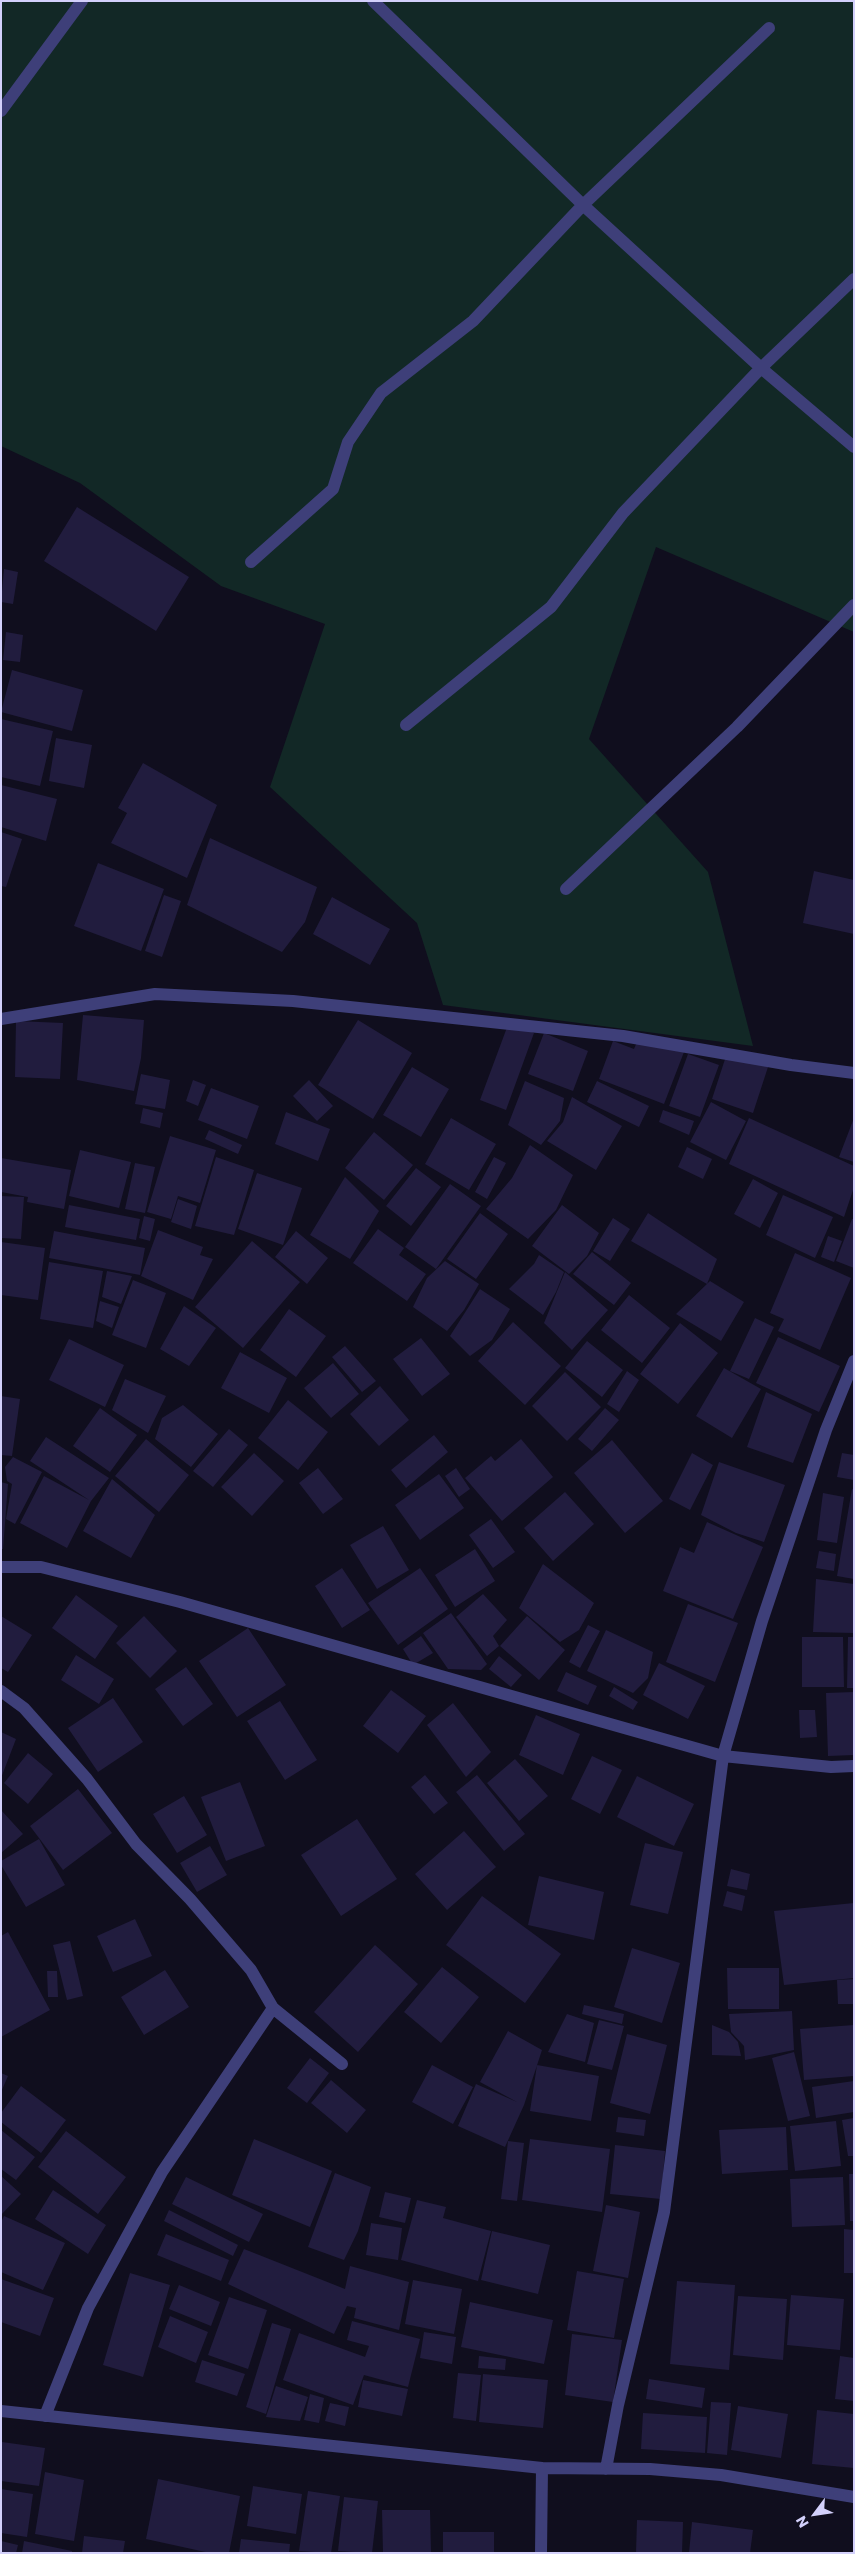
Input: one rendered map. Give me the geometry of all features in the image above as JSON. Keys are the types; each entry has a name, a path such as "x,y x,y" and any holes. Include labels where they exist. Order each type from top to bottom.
{"street":[{"path":"1,111 82,1"},
{"path":"373,1 582,205 761,368 854,447"},
{"path":"251,562 333,489 348,442 381,393 473,321 582,205 769,28"},
{"path":"406,725 551,607 623,513 761,368 854,279"},
{"path":"566,889 737,727 854,605"},
{"path":"1,1019 155,994 292,1001 622,1036 791,1065 854,1073"},
{"path":"606,2469 618,2405 664,2212 723,1756 762,1621 826,1430 854,1361"},
{"path":"1,1567 41,1567 180,1602 723,1756 831,1767 854,1766"},
{"path":"1,1691 24,1708 87,1779 136,1844 190,1899 251,1970 273,2008 342,2064"},
{"path":"44,2416 88,2308 162,2172 250,2045 273,2008"},
{"path":"1,2411 542,2468 650,2469 721,2475 854,2497"},
{"path":"541,2553 542,2468"}],"green space":[{"path":"1,1 854,1 854,632 656,547 589,739 708,872 753,1046 443,1005 417,923 270,787 325,624 221,586 80,483 1,446"}],"building":[{"path":"77,507 189,577 156,631 44,561"},
{"path":"4,569 18,572 13,604 1,602"},
{"path":"6,632 23,635 20,662 3,660"},
{"path":"12,670 83,690 72,731 1,712"},
{"path":"1,719 53,731 40,786 1,777"},
{"path":"56,738 92,745 84,788 49,781"},
{"path":"143,763 217,805 187,878 111,843 127,813 118,808"},
{"path":"1,785 57,799 46,841 1,827"},
{"path":"1,832 22,839 6,887 1,886"},
{"path":"210,838 317,887 305,922 282,952 187,905"},
{"path":"98,863 164,889 141,951 74,926"},
{"path":"814,871 854,880 854,934 803,923"},
{"path":"164,895 181,901 162,957 145,951"},
{"path":"332,897 390,929 370,965 313,934"},
{"path":"83,1015 144,1020 141,1058 134,1091 77,1080"},
{"path":"358,1020 412,1053 373,1119 318,1085"},
{"path":"16,1021 63,1023 60,1079 15,1077"},
{"path":"509,1022 534,1033 506,1110 480,1100"},
{"path":"544,1033 588,1051 573,1091 528,1074"},
{"path":"640,1035 684,1052 664,1104 599,1079 613,1041 634,1049"},
{"path":"727,1053 768,1067 753,1113 712,1099"},
{"path":"688,1054 719,1065 700,1117 669,1106"},
{"path":"412,1067 449,1089 421,1137 383,1115"},
{"path":"141,1074 170,1080 165,1109 135,1104"},
{"path":"193,1080 206,1085 198,1106 186,1101"},
{"path":"309,1080 333,1106 317,1121 293,1096"},
{"path":"525,1081 564,1098 560,1121 541,1145 508,1125"},
{"path":"597,1081 649,1106 639,1127 587,1102"},
{"path":"211,1088 259,1106 247,1139 198,1120"},
{"path":"572,1097 622,1126 596,1170 547,1141 563,1122"},
{"path":"711,1102 746,1121 726,1160 690,1142"},
{"path":"143,1108 163,1113 160,1128 140,1123"},
{"path":"663,1110 694,1121 689,1135 659,1122"},
{"path":"286,1112 330,1129 318,1161 275,1144"},
{"path":"451,1118 496,1144 469,1190 425,1164"},
{"path":"749,1118 854,1166 854,1187 844,1217 729,1164"},
{"path":"854,1118 854,1162 839,1157"},
{"path":"209,1130 242,1145 238,1154 205,1139"},
{"path":"374,1132 413,1165 384,1200 345,1168"},
{"path":"170,1136 216,1150 200,1203 178,1196 171,1219 147,1212"},
{"path":"530,1145 573,1175 556,1210 528,1239 486,1209 512,1178"},
{"path":"687,1147 712,1159 703,1179 678,1167"},
{"path":"80,1150 131,1162 119,1208 69,1196"},
{"path":"216,1157 254,1170 234,1235 195,1226"},
{"path":"494,1157 506,1163 487,1199 475,1192"},
{"path":"1,1158 71,1170 64,1209 27,1202 28,1197 1,1192"},
{"path":"135,1163 155,1167 145,1213 125,1209"},
{"path":"416,1168 441,1187 411,1226 386,1206"},
{"path":"257,1173 302,1188 283,1245 238,1229"},
{"path":"345,1177 379,1211 350,1259 310,1235"},
{"path":"753,1179 778,1193 760,1228 734,1214"},
{"path":"450,1184 481,1206 436,1269 405,1247"},
{"path":"783,1195 833,1217 815,1258 766,1235"},
{"path":"1,1196 24,1197 21,1239 1,1238"},
{"path":"178,1199 197,1206 191,1229 171,1222"},
{"path":"69,1205 140,1219 136,1240 65,1227"},
{"path":"562,1205 599,1233 587,1256 569,1274 532,1246"},
{"path":"480,1213 508,1234 476,1279 447,1259"},
{"path":"648,1213 717,1259 707,1284 631,1241"},
{"path":"144,1216 155,1219 150,1241 139,1238"},
{"path":"613,1218 630,1229 610,1261 593,1251"},
{"path":"852,1219 854,1219 854,1268 836,1261"},
{"path":"378,1229 404,1248 399,1255 426,1274 407,1301 353,1263"},
{"path":"158,1230 203,1247 200,1255 213,1259 193,1300 141,1276"},
{"path":"54,1231 145,1248 140,1275 49,1258"},
{"path":"296,1231 328,1258 307,1284 275,1257"},
{"path":"828,1236 842,1241 834,1262 821,1257"},
{"path":"252,1241 300,1282 243,1348 195,1307"},
{"path":"1,1242 45,1248 38,1300 1,1295"},
{"path":"592,1252 631,1283 614,1305 573,1274"},
{"path":"795,1253 851,1278 820,1350 778,1331 784,1319 770,1313"},
{"path":"539,1255 564,1272 556,1292 543,1315 509,1289 534,1264"},
{"path":"445,1261 479,1284 464,1310 447,1331 413,1307 427,1278"},
{"path":"49,1262 103,1271 93,1328 40,1319"},
{"path":"107,1271 132,1276 121,1304 102,1297"},
{"path":"565,1272 608,1310 572,1350 544,1323"},
{"path":"133,1280 166,1293 146,1348 112,1335"},
{"path":"710,1281 744,1302 721,1341 676,1314"},
{"path":"480,1289 510,1309 492,1340 470,1356 450,1336"},
{"path":"629,1295 670,1328 642,1363 601,1330"},
{"path":"100,1301 119,1307 112,1328 96,1321"},
{"path":"184,1306 216,1328 189,1366 160,1349"},
{"path":"289,1309 326,1336 296,1377 260,1350"},
{"path":"755,1318 774,1327 749,1379 730,1371"},
{"path":"513,1322 561,1366 525,1405 478,1361"},
{"path":"680,1323 718,1353 678,1404 640,1374"},
{"path":"778,1337 840,1366 819,1412 756,1383"},
{"path":"421,1338 450,1374 422,1396 393,1359"},
{"path":"69,1339 124,1365 105,1407 49,1380"},
{"path":"587,1341 623,1370 602,1397 565,1368"},
{"path":"345,1346 376,1381 362,1392 332,1357"},
{"path":"240,1352 287,1378 269,1413 221,1388"},
{"path":"333,1363 359,1394 331,1418 304,1388"},
{"path":"724,1368 761,1389 732,1438 696,1416"},
{"path":"627,1371 639,1380 619,1412 607,1404"},
{"path":"565,1372 601,1407 567,1441 532,1406"},
{"path":"125,1379 166,1396 148,1433 112,1410"},
{"path":"380,1386 409,1420 379,1446 350,1414"},
{"path":"766,1392 812,1414 793,1463 747,1447"},
{"path":"1,1396 20,1399 12,1456 1,1455"},
{"path":"288,1400 328,1432 298,1470 258,1438"},
{"path":"183,1405 218,1434 191,1467 155,1439 162,1418"},
{"path":"100,1408 137,1435 110,1472 73,1446"},
{"path":"605,1408 619,1420 592,1451 578,1439"},
{"path":"229,1429 248,1445 213,1487 193,1471"},
{"path":"434,1435 448,1452 406,1488 391,1470"},
{"path":"46,1437 109,1478 91,1501 67,1548 20,1523 44,1476 89,1500 30,1461"},
{"path":"146,1439 189,1475 159,1512 115,1476"},
{"path":"521,1439 553,1477 502,1521 465,1478 491,1456 495,1461"},
{"path":"612,1440 663,1501 625,1533 574,1473"},
{"path":"254,1453 284,1481 252,1516 221,1487"},
{"path":"692,1453 713,1465 690,1510 669,1499"},
{"path":"842,1453 854,1455 854,1480 837,1477"},
{"path":"13,1457 42,1472 15,1524 6,1519 12,1484 7,1481 5,1467"},
{"path":"719,1462 785,1485 764,1542 736,1533 701,1515"},
{"path":"318,1468 343,1499 323,1514 299,1483"},
{"path":"456,1468 470,1489 459,1497 445,1476"},
{"path":"439,1474 464,1508 420,1540 395,1505"},
{"path":"112,1479 155,1515 131,1558 83,1531"},
{"path":"1,1482 8,1484 3,1549 1,1549"},
{"path":"852,1489 854,1490 854,1579 837,1576"},
{"path":"565,1492 594,1524 553,1561 524,1528"},
{"path":"823,1493 844,1497 837,1543 817,1540"},
{"path":"491,1519 515,1552 493,1568 469,1535"},
{"path":"707,1522 763,1547 733,1619 663,1591 680,1547 694,1553"},
{"path":"383,1526 409,1570 377,1589 350,1545"},
{"path":"475,1549 495,1581 455,1607 435,1575"},
{"path":"819,1551 836,1554 834,1571 816,1568"},
{"path":"543,1564 594,1603 579,1630 560,1642 519,1608"},
{"path":"342,1568 370,1610 342,1628 315,1586"},
{"path":"420,1568 448,1609 398,1645 368,1603"},
{"path":"816,1579 854,1584 854,1633 813,1632"},
{"path":"483,1594 507,1620 493,1636 499,1646 487,1656 456,1617"},
{"path":"76,1595 118,1626 95,1659 52,1628"},
{"path":"688,1604 738,1623 715,1682 666,1662"},
{"path":"451,1613 487,1664 481,1670 448,1669 423,1633"},
{"path":"1,1616 32,1635 8,1672 1,1668"},
{"path":"144,1616 177,1651 150,1678 116,1643"},
{"path":"527,1616 565,1650 539,1680 500,1646"},
{"path":"588,1625 600,1631 580,1668 569,1662"},
{"path":"248,1628 286,1685 237,1717 199,1661"},
{"path":"606,1630 653,1652 648,1678 633,1693 587,1671"},
{"path":"421,1636 433,1653 413,1665 403,1649"},
{"path":"802,1637 843,1637 844,1687 802,1687"},
{"path":"848,1637 854,1637 854,1688 847,1688"},
{"path":"76,1655 114,1679 99,1704 61,1680"},
{"path":"499,1656 522,1675 511,1687 489,1669"},
{"path":"659,1663 705,1686 688,1719 643,1695"},
{"path":"186,1667 213,1704 183,1726 155,1689"},
{"path":"566,1672 597,1686 588,1705 557,1691"},
{"path":"614,1687 638,1702 633,1710 609,1696"},
{"path":"391,1690 426,1716 398,1753 363,1726"},
{"path":"854,1692 854,1755 828,1756 826,1693"},
{"path":"113,1698 143,1742 98,1772 68,1728"},
{"path":"280,1701 317,1760 285,1780 247,1721"},
{"path":"453,1703 491,1752 466,1777 427,1725"},
{"path":"799,1710 815,1710 817,1737 800,1738"},
{"path":"536,1715 580,1734 563,1775 519,1755"},
{"path":"1,1732 16,1739 1,1778"},
{"path":"28,1753 53,1774 28,1804 4,1783"},
{"path":"592,1756 622,1770 600,1814 571,1799"},
{"path":"515,1759 548,1796 519,1821 487,1783"},
{"path":"425,1775 448,1803 434,1814 411,1787"},
{"path":"477,1775 525,1834 504,1851 456,1792"},
{"path":"637,1776 694,1804 674,1846 617,1817"},
{"path":"240,1782 265,1846 226,1861 201,1797"},
{"path":"78,1789 112,1833 63,1870 30,1826"},
{"path":"184,1796 207,1835 177,1853 153,1814"},
{"path":"1,1810 23,1834 1,1853"},
{"path":"357,1819 397,1879 341,1916 301,1855"},
{"path":"464,1831 496,1867 447,1910 415,1874"},
{"path":"39,1839 65,1885 26,1907 1,1865 1,1861"},
{"path":"645,1843 683,1852 668,1914 630,1905"},
{"path":"210,1846 227,1875 197,1892 180,1863"},
{"path":"731,1869 750,1874 747,1890 727,1886"},
{"path":"539,1876 604,1892 594,1940 528,1925"},
{"path":"727,1891 745,1896 742,1911 723,1906"},
{"path":"482,1896 561,1954 525,2003 446,1945"},
{"path":"854,1903 854,1978 784,1985 774,1911"},
{"path":"135,1919 152,1956 113,1972 97,1936"},
{"path":"8,1932 50,2010 1,2037 1,1936"},
{"path":"70,1941 83,1996 67,2000 53,1945"},
{"path":"375,1945 418,1984 358,2052 314,2012"},
{"path":"632,1948 680,1963 662,2023 614,2007"},
{"path":"442,1967 479,1997 441,2043 404,2012"},
{"path":"727,1968 779,1968 779,2009 728,2009"},
{"path":"165,1970 189,2007 144,2035 121,1997"},
{"path":"47,1971 57,1971 58,1997 48,1997"},
{"path":"854,1979 854,2004 838,2004 837,1980"},
{"path":"584,2005 624,2014 622,2024 582,2014"},
{"path":"792,2011 794,2050 745,2060 744,2046 731,2032 729,2014"},
{"path":"567,2014 594,2023 585,2062 548,2052"},
{"path":"599,2020 624,2026 612,2070 587,2064"},
{"path":"712,2025 729,2032 738,2042 741,2056 712,2055"},
{"path":"854,2025 854,2076 804,2080 800,2029"},
{"path":"508,2031 542,2050 524,2105 505,2147 458,2126 476,2084 517,2102 480,2082"},
{"path":"627,2034 667,2045 650,2114 610,2103"},
{"path":"794,2052 810,2116 788,2121 772,2058"},
{"path":"310,2058 329,2073 307,2103 287,2088"},
{"path":"432,2065 473,2087 453,2124 412,2102"},
{"path":"537,2065 599,2076 591,2121 530,2111"},
{"path":"1,2073 8,2076 1,2092"},
{"path":"331,2080 366,2110 347,2133 311,2103"},
{"path":"854,2081 854,2112 816,2118 812,2087"},
{"path":"21,2086 66,2120 41,2153 1,2122 1,2113"},
{"path":"618,2117 646,2120 644,2136 616,2132"},
{"path":"854,2118 854,2156 848,2156 842,2120"},
{"path":"836,2121 841,2166 795,2171 790,2126"},
{"path":"786,2127 788,2170 722,2174 719,2130"},
{"path":"1,2130 35,2157 16,2180 1,2169"},
{"path":"66,2131 126,2177 98,2214 38,2167"},
{"path":"254,2139 332,2171 310,2227 232,2195"},
{"path":"530,2139 610,2149 602,2212 522,2200"},
{"path":"508,2141 524,2143 517,2201 501,2199"},
{"path":"615,2145 665,2151 661,2199 610,2194"},
{"path":"335,2173 371,2187 358,2231 344,2260 308,2247"},
{"path":"849,2174 854,2174 854,2221 850,2221"},
{"path":"1,2176 21,2194 1,2215"},
{"path":"186,2177 263,2214 249,2242 172,2204"},
{"path":"843,2177 845,2225 792,2227 790,2179"},
{"path":"53,2190 106,2225 88,2254 35,2219"},
{"path":"385,2192 411,2198 405,2223 379,2217"},
{"path":"417,2200 446,2207 443,2218 491,2231 478,2281 401,2260"},
{"path":"606,2205 640,2212 628,2278 593,2271"},
{"path":"169,2210 238,2245 233,2256 164,2221"},
{"path":"4,2216 65,2243 43,2290 1,2272 1,2222"},
{"path":"371,2223 402,2228 398,2260 366,2255"},
{"path":"844,2229 854,2230 854,2273 844,2273"},
{"path":"492,2231 550,2245 538,2294 481,2280"},
{"path":"166,2234 229,2260 221,2281 157,2255"},
{"path":"244,2249 345,2289 350,2266 409,2282 399,2330 354,2318 356,2308 347,2306 334,2334 228,2284"},
{"path":"577,2271 624,2279 614,2338 567,2330"},
{"path":"130,2273 170,2285 143,2377 103,2365"},
{"path":"1,2279 54,2298 40,2336 1,2322"},
{"path":"413,2280 462,2289 454,2334 405,2324"},
{"path":"677,2281 735,2285 729,2370 670,2364"},
{"path":"179,2285 220,2302 211,2326 169,2309"},
{"path":"791,2295 844,2299 840,2350 787,2345"},
{"path":"738,2296 787,2299 783,2360 733,2355"},
{"path":"229,2297 267,2310 248,2369 208,2355"},
{"path":"470,2302 553,2320 544,2364 461,2347"},
{"path":"170,2316 208,2332 196,2363 158,2347"},
{"path":"352,2321 420,2339 408,2387 364,2375 353,2405 283,2380 299,2333 365,2357 369,2346 347,2340"},
{"path":"272,2323 291,2329 266,2414 246,2407"},
{"path":"424,2332 456,2337 452,2364 420,2358"},
{"path":"572,2334 622,2340 613,2402 565,2395"},
{"path":"479,2356 506,2359 505,2370 478,2368"},
{"path":"840,2356 854,2358 854,2401 835,2399"},
{"path":"202,2360 245,2374 237,2396 195,2382"},
{"path":"458,2373 481,2375 476,2421 453,2418"},
{"path":"483,2374 548,2380 543,2428 479,2422"},
{"path":"649,2379 705,2388 702,2408 646,2399"},
{"path":"363,2380 408,2389 402,2416 358,2407"},
{"path":"276,2386 308,2397 300,2421 266,2417"},
{"path":"310,2394 324,2398 319,2423 304,2420"},
{"path":"711,2402 731,2403 727,2455 707,2453"},
{"path":"330,2403 349,2407 345,2426 325,2421"},
{"path":"738,2406 788,2414 781,2458 731,2450"},
{"path":"817,2410 854,2414 854,2468 812,2464"},
{"path":"643,2413 707,2417 705,2453 641,2449"},
{"path":"2,2442 45,2448 39,2486 1,2481"},
{"path":"45,2472 84,2480 74,2541 35,2534"},
{"path":"158,2479 240,2496 229,2553 210,2553 146,2539"},
{"path":"253,2486 302,2494 296,2534 247,2526"},
{"path":"1,2489 33,2494 27,2537 1,2533"},
{"path":"308,2491 340,2496 331,2553 299,2551"},
{"path":"344,2497 378,2501 372,2553 338,2551"},
{"path":"382,2510 430,2510 431,2552 383,2553"},
{"path":"637,2520 683,2522 682,2553 636,2553"},
{"path":"692,2522 753,2530 750,2553 689,2553"},
{"path":"443,2532 494,2532 494,2553 443,2553"},
{"path":"84,2536 125,2541 123,2553 82,2553"},
{"path":"241,2539 290,2544 289,2553 239,2553"},
{"path":"1,2541 18,2545 16,2553 1,2553"},
{"path":"24,2541 72,2551 72,2553 22,2553"}]}
